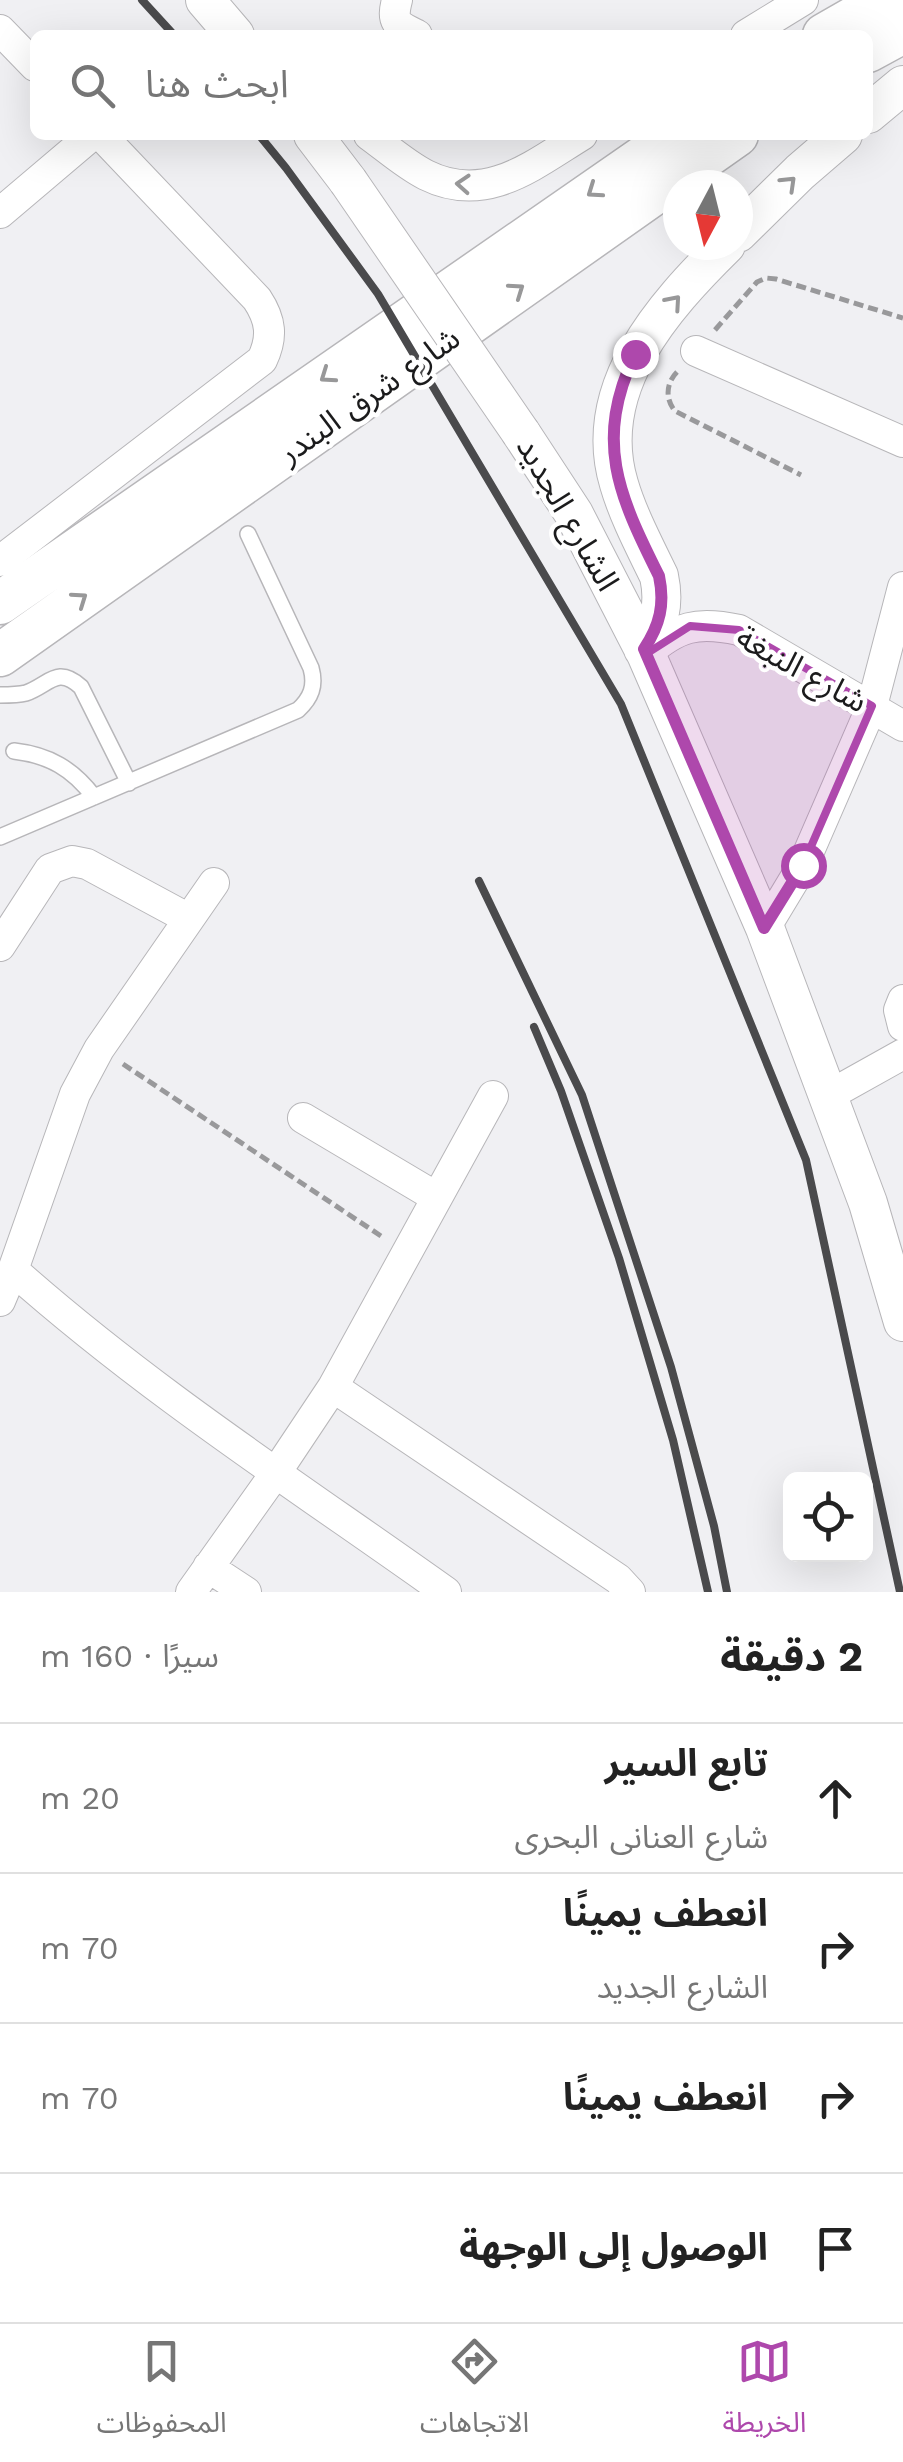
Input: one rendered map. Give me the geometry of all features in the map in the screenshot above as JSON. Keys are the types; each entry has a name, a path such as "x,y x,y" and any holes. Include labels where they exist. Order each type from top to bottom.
{"main road":[{"path":"833,30 884,0"},
{"path":"873,48 903,32"},
{"name":"شارع شرق البندر","path":"0,603 667,140"},
{"name":"شارع شرق البندر","path":"0,655 730,140"}],"street":[{"path":"204,0 231,30"},
{"path":"397,0 394,17 409,30"},
{"path":"754,30 803,0"},
{"path":"0,30 30,61"},
{"path":"873,110 903,85"},
{"path":"0,212 86,140"},
{"path":"0,561 262,360 269,345 270,328 257,299 106,140"},
{"name":"الشارع الجديد","path":"317,140 574,514 645,651 764,928 868,1204 903,1322"},
{"path":"376,140 424,174 446,183 470,186 494,184 517,175 574,140"},
{"path":"753,218 838,140"},
{"path":"645,651 659,622 662,591 619,484 612,431 616,404 635,354 650,331 713,260"},
{"path":"696,352 903,442"},
{"path":"764,928 803,865 872,706 901,606"},
{"name":"شارع النبغة","path":"645,651 690,626 715,624 738,630 903,726"},
{"path":"0,946 50,869 72,861 87,864 189,919"},
{"path":"0,1301 74,1094 99,1049 214,884"},
{"path":"903,1000 899,1010 903,1026"},
{"path":"826,1097 903,1054"},
{"path":"246,1592 199,1580 333,1387 492,1096"},
{"path":"303,1118 436,1197"},
{"path":"13,1270 146,1380 446,1592"},
{"path":"333,1387 618,1579 630,1592"}],"lane":[{"path":"0,838 298,710 310,696 314,678 311,668 248,534"},
{"path":"0,695 26,693 62,676 76,682 129,782"},
{"path":"14,751 54,761 69,770 94,797"}],"path":[{"path":"99,1049 406,1253"}],"highlighted area":[{"path":"690,626 739,630 872,706 803,865 765,928 646,654"}],"railway":[{"path":"142,0 169,30"},
{"path":"263,140 378,294 621,704 806,1160 900,1592"},
{"path":"479,881 582,1095 671,1367 714,1526 727,1592"},
{"path":"534,1027 561,1091 619,1258 673,1440 708,1592"}],"route":[{"path":"635,354 616,404 612,431 619,484 662,591 659,622 644,649 764,928 803,865"}]}
